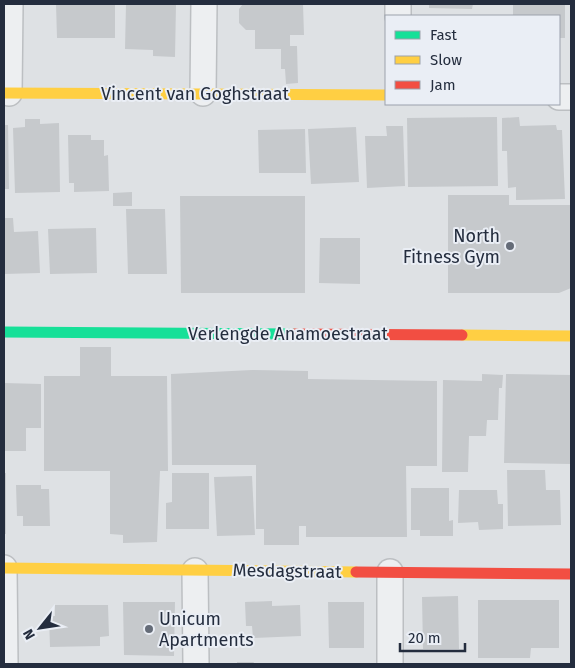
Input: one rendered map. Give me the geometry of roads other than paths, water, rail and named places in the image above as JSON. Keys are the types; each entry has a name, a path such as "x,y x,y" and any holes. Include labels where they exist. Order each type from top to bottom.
{"street":[{"path":"7,93 10,4"},
{"path":"203,93 204,4"},
{"name":"Vincent van Goghstraat","path":"7,93 385,95"},
{"name":"Verlengde Anamoestraat","path":"4,332 571,336"},
{"path":"4,568 5,664"},
{"name":"Mesdagstraat","path":"4,568 571,574"},
{"path":"195,570 196,664"},
{"path":"390,572 390,664"}],"place":[{"name":"North Fitness Gym","path":"510,246"},
{"name":"Unicum Apartments","path":"149,629"}]}
